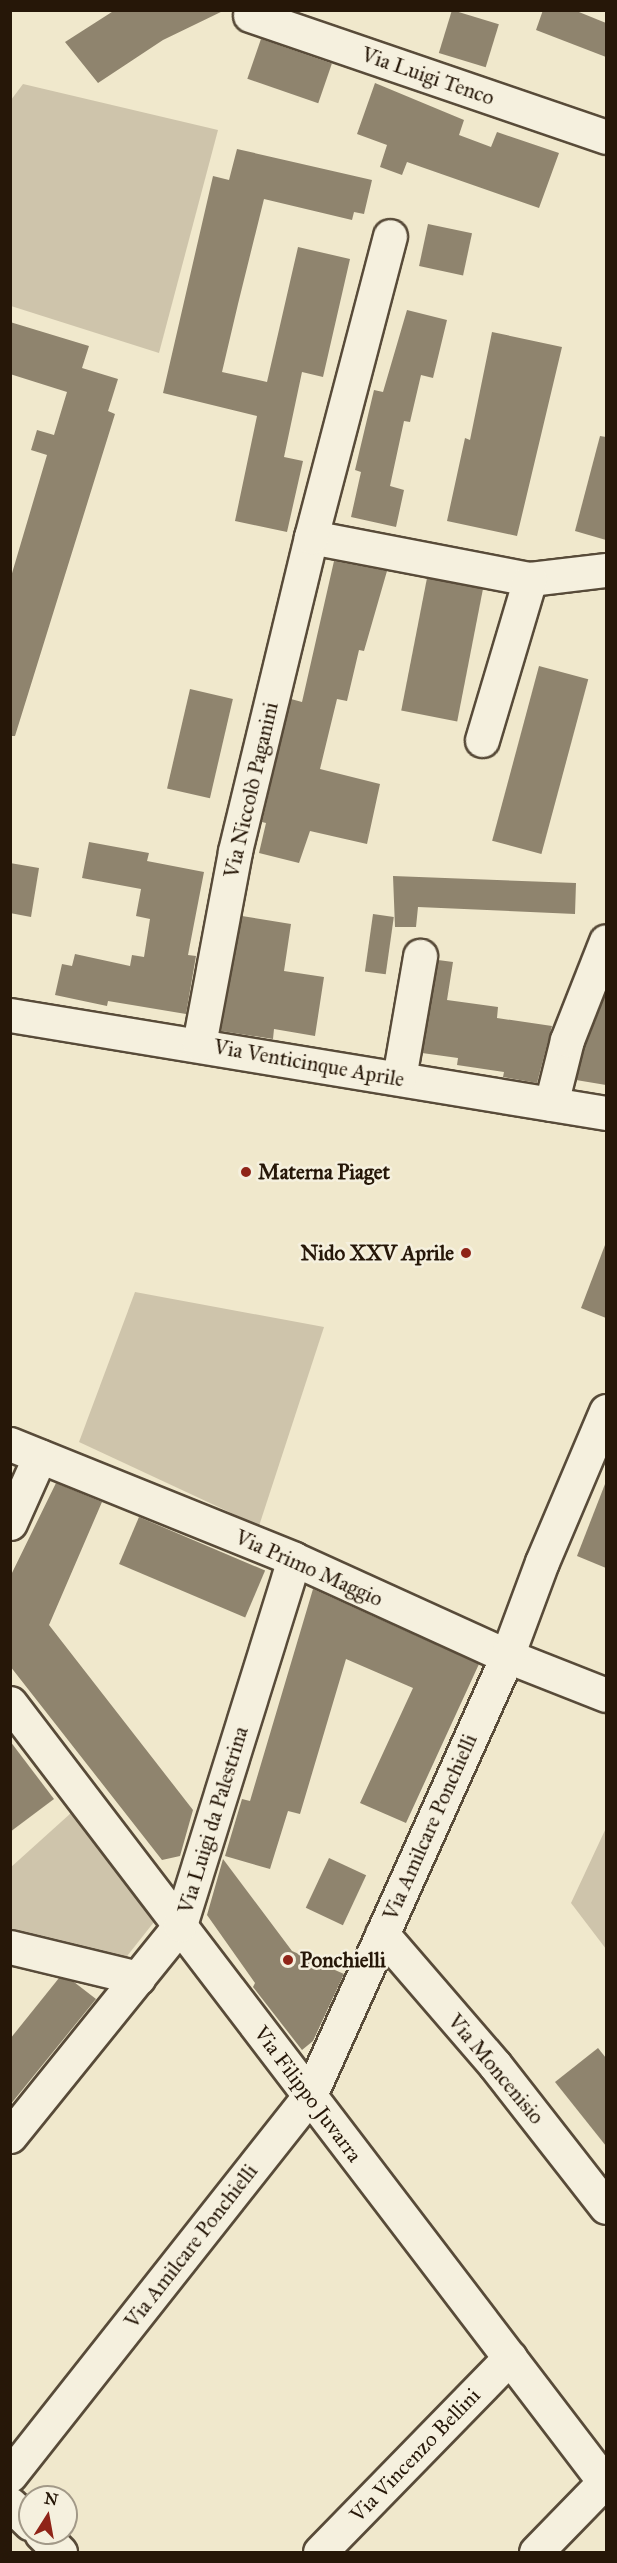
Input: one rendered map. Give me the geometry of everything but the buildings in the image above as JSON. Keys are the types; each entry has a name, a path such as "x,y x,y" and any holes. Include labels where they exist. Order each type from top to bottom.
{"street":[{"name":"Via Luigi Tenco","path":"250,15 606,136"},
{"name":"Via Niccolò Paganini","path":"199,1044 235,851 311,537 390,236"},
{"path":"311,537 530,579 606,570"},
{"path":"482,740 530,579"},
{"path":"551,1104 567,1040 606,940"},
{"path":"399,1078 420,956"},
{"name":"Via Venticinque Aprile","path":"10,1015 199,1044 606,1113"},
{"name":"Via Amilcare Ponchielli","path":"10,2475 310,2095 507,1656 542,1562 606,1411"},
{"path":"10,1523 25,1450"},
{"name":"Via Primo Maggio","path":"25,1450 294,1559 507,1656 606,1695"},
{"name":"Via Luigi da Palestrina","path":"10,2136 180,1925 294,1559"},
{"name":"Via Filippo Juvarra","path":"10,1703 605,2483"},
{"name":"Via Moncenisio","path":"382,1934 495,2065 606,2207"},
{"path":"10,1947 138,1978"},
{"name":"Via Vincenzo Bellini","path":"320,2553 510,2357"},
{"path":"536,2553 605,2483"}],"shaded area":[{"path":"23,84 218,130 159,353 11,306 11,100"},
{"path":"135,1292 324,1327 259,1526 79,1442"},
{"path":"71,1813 154,1922 120,1965 11,1935 10,1868"},
{"path":"606,1828 606,1949 571,1903"}],"place":[{"name":"Materna Piaget","path":"246,1172"},
{"name":"Nido XXV Aprile","path":"466,1253"},
{"name":"Ponchielli","path":"288,1960"}]}
